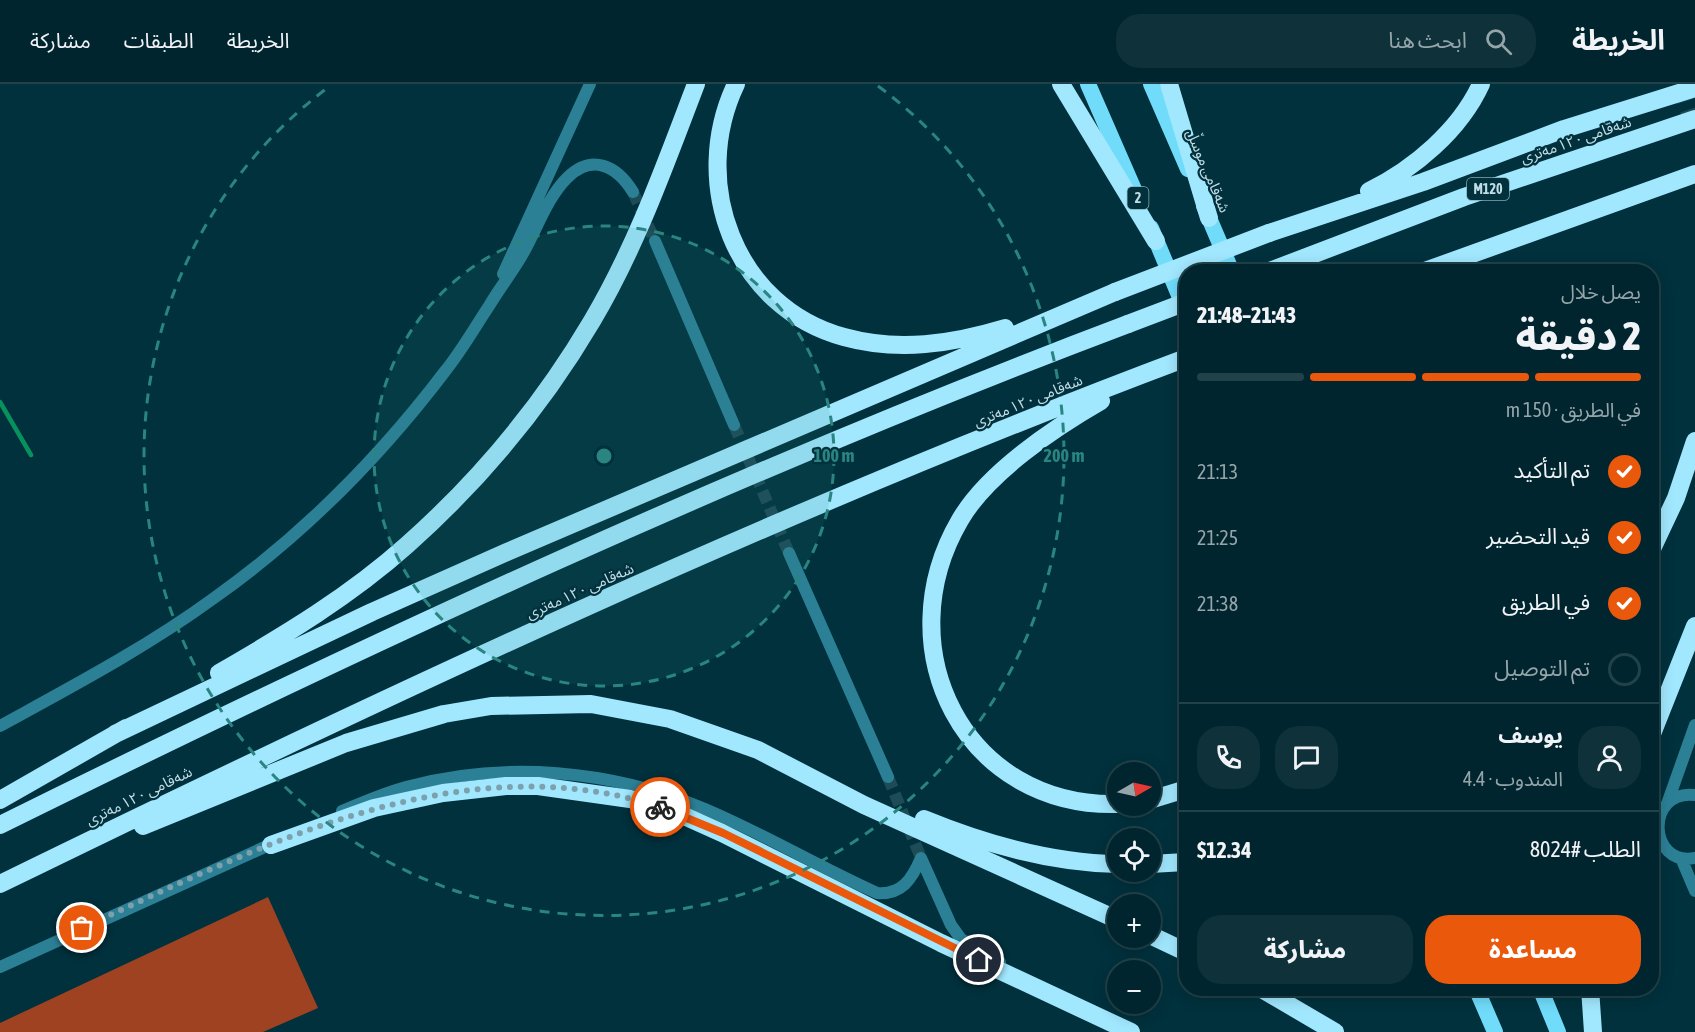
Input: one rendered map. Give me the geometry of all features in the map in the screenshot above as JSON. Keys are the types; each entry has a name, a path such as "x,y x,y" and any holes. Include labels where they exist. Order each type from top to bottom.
{"highway":[{"path":"0,800 322,611 407,545 492,458 569,358 611,287 646,213 696,84"},
{"path":"736,84 726,106 717,142 716,176 721,210 731,239 749,269 769,292 794,313 817,327 843,337 880,344 913,346 960,340 1075,307"},
{"path":"1061,84 1156,241"},
{"name":"2","path":"1088,84 1179,295"},
{"name":"شەقامی موسڵ","path":"1151,84 1229,264"},
{"path":"1169,84 1209,218"},
{"path":"1304,221 1379,186 1422,156 1459,119 1480,84"},
{"path":"1188,264 1269,233 1423,182 1564,129 1695,88"},
{"name":"شەقامی ١٢٠ مەتری","path":"1287,264 1464,197 1695,119"},
{"path":"1444,264 1695,174"},
{"path":"115,734 372,612 507,552 1075,307 1179,267"},
{"path":"0,825 150,751 472,601 863,430 1179,305"},
{"name":"شەقامی ١٢٠ مەتری","path":"0,884 275,749 562,618 784,521 1179,361"},
{"path":"1107,803 1057,798 1030,787 988,759 959,724 940,681 932,642 935,593 948,544 973,501 1048,434 1148,372"},
{"path":"1659,534 1676,498 1695,441"},
{"path":"1659,716 1695,626"},
{"path":"0,884 346,743 444,714 491,706 591,704 629,709 670,719 758,750 864,805 1107,915"},
{"path":"810,776 998,846 1054,858 1107,863"},
{"path":"271,845 374,808 443,792 506,786 600,793 657,806 692,819 941,944 1054,994 1131,1032"},
{"path":"1161,797 1179,791"},
{"path":"1161,863 1179,862"},
{"path":"1161,940 1179,949"},
{"path":"1274,996 1335,1032"},
{"path":"1479,996 1495,1032"},
{"path":"1543,996 1558,1032"},
{"path":"1591,996 1593,1032"}],"street":[{"path":"488,307 590,84"},
{"path":"0,726 163,633 215,598 269,556 366,466 447,369 521,258 558,189 567,177 584,168 601,165 620,173 633,192"},
{"path":"655,241 734,424"},
{"path":"789,553 888,777"},
{"path":"1659,820 1667,804 1695,725"},
{"path":"0,967 271,845 328,816 405,787 472,774 540,772 606,779 675,798 742,826 877,893 897,891 906,885 921,858 951,925 961,939 1054,994"},
{"path":"1667,804 1683,795 1695,795"},
{"path":"1659,837 1663,845 1680,858 1695,891"},
{"path":"1680,858 1695,858"}],"shaded area":[{"path":"268,897 318,1008 263,1032 0,1032 0,1023"}],"waterway":[{"path":"0,402 31,455"}],"tunnel":[{"path":"1680,84 1695,128"},
{"path":"633,192 655,241"},
{"path":"734,425 789,553"},
{"path":"888,777 921,858"}],"way so far":[{"path":"82,928 271,845 374,808 417,797 506,786 538,786 600,793 660,807"}],"route":[{"path":"660,807 723,833 941,944 979,960"}]}
